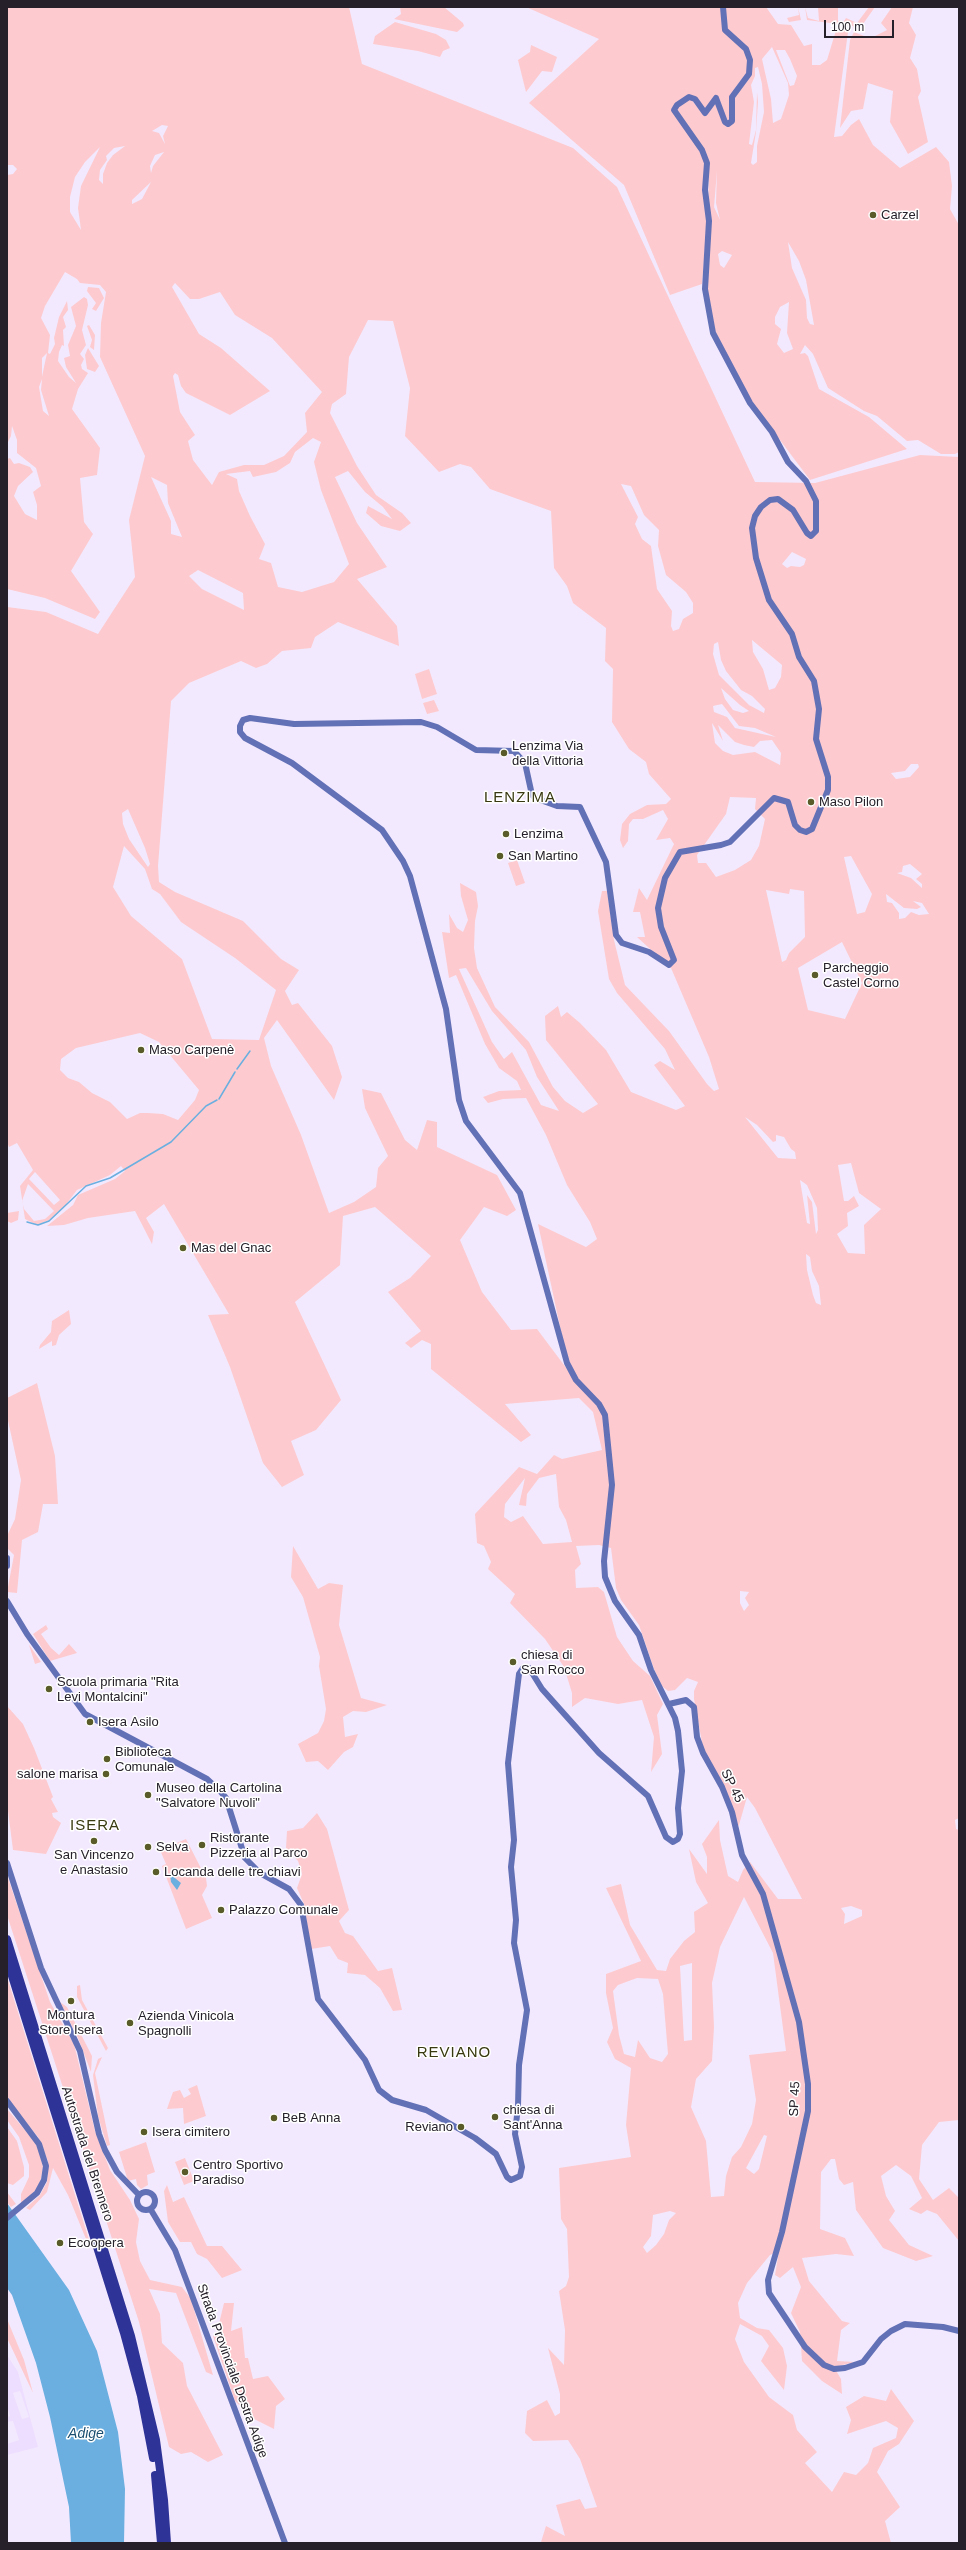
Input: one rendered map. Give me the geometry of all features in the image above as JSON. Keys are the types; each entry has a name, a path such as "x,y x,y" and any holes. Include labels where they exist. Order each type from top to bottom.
{"highway":[{"name":"Autostrada del Brennero","path":"7,1939 117,2288 144,2386 157,2448 167,2543"},
{"name":"Autostrada del Brennero","path":"7,1960 126,2340 151,2449 161,2543"}],"street":[{"path":"7,1601 51,1669 85,1714 207,1779 223,1795 245,1858 260,1873 289,1889 301,1905 318,1999 365,2060 379,2090 392,2100 426,2110 488,2147 496,2154 505,2174 512,2180 520,2176 522,2171 515,2134 518,2106 518,2065 527,2010 514,1943 516,1920 511,1867 514,1840 508,1752 519,1674 526,1667 532,1671 542,1689 568,1716 609,1764 648,1796 666,1837 673,1842 678,1839 680,1834 678,1808 682,1771 678,1731 669,1704 651,1670 639,1635 615,1601 605,1577 604,1561 612,1485 603,1410 593,1396 572,1375 567,1363 520,1193 503,1168 477,1138 464,1114 459,1100 446,1009 410,876 403,861 382,830 292,762 245,738 240,732 240,726 243,720 250,718 294,724 421,722 437,727 476,750 488,752 509,750 519,754 527,769 532,795 557,806 580,807 606,862 616,935 622,943 649,952 669,965 674,960 661,927 658,908 665,878 675,857 680,852 730,842 774,798 788,802 797,828 802,832 810,830 828,790 828,777 816,739 819,709 814,681 799,657 792,634 769,600 756,558 752,528 755,516 761,507 770,500 778,499 793,510 807,533 811,536 816,531 816,501 806,481 788,462 772,432 750,403 712,333 705,289 709,221 705,190 707,163 702,150 674,110 677,105 690,97 695,99 705,112 716,98 725,122 728,124 732,121 732,97 749,74 750,60 746,49 725,30 723,7"},
{"path":"7,1558 7,1566"},
{"name":"SP 45","path":"669,1704 686,1700 694,1707 697,1737 703,1753 722,1786 732,1812 742,1855 763,1894 799,2022 808,2084 808,2111 782,2232 768,2280 769,2293 805,2346 824,2365 834,2369 845,2368 863,2362 881,2339 905,2324 943,2327 959,2331"},
{"path":"7,1863 41,1968 80,2051 99,2134 105,2150 117,2172 139,2195"},
{"path":"7,2101 39,2144 45,2160 45,2176 41,2186 24,2205 7,2218"},
{"path":"148,2192 153,2195 156,2203 151,2210 140,2209 137,2202 139,2195 148,2192"},
{"name":"Strada Provinciale Destra Adige","path":"151,2210 175,2250 286,2543"}],"shaded area":[{"path":"7,7 349,7 362,64 573,148 617,187 755,482 815,483 920,455 959,457 959,1818 955,1820 956,1829 959,1830 959,2120 939,2122 922,2145 919,2179 933,2200 949,2188 959,2198 959,2241 937,2214 927,2210 921,2214 909,2209 922,2198 911,2176 896,2165 881,2176 886,2196 895,2211 889,2220 909,2245 933,2256 916,2261 883,2248 856,2210 853,2182 844,2185 839,2179 835,2159 831,2159 821,2172 820,2229 845,2238 854,2256 836,2254 802,2258 809,2281 842,2321 850,2323 841,2330 837,2361 855,2362 834,2367 841,2379 842,2394 822,2381 802,2361 800,2332 791,2313 801,2287 793,2267 780,2278 775,2275 779,2251 770,2255 747,2283 738,2303 740,2318 757,2328 769,2330 783,2348 787,2366 784,2390 761,2361 769,2346 762,2336 740,2324 735,2339 744,2362 769,2397 793,2415 797,2430 817,2452 805,2463 832,2492 844,2472 856,2475 868,2463 873,2448 896,2438 898,2428 886,2421 847,2434 851,2420 846,2407 864,2396 886,2401 891,2389 914,2421 899,2444 888,2451 877,2472 900,2507 885,2521 891,2543 541,2542 546,2526 565,2536 556,2505 580,2499 585,2509 597,2507 580,2459 568,2440 533,2441 525,2433 527,2411 547,2400 555,2416 560,2413 560,2394 548,2348 564,2365 565,2330 559,2291 566,2286 569,2277 567,2229 561,2219 559,2168 631,2157 626,2125 631,2068 615,2059 607,2042 613,2028 606,1993 606,1974 641,1961 606,1888 621,1884 630,1925 657,1970 666,1971 670,1959 684,1941 695,1932 694,1912 708,1903 696,1882 689,1849 707,1874 707,1857 702,1844 719,1820 720,1840 728,1876 738,1882 743,1870 750,1862 778,1899 802,1899 755,1808 747,1797 739,1825 736,1828 703,1748 694,1699 694,1691 698,1682 687,1678 675,1690 668,1691 662,1686 654,1669 639,1625 621,1600 616,1588 611,1548 599,1545 576,1546 581,1564 575,1570 576,1588 598,1587 604,1592 617,1637 633,1661 650,1676 663,1704 657,1715 662,1754 651,1772 654,1737 642,1700 618,1704 585,1698 572,1707 572,1693 564,1667 545,1639 510,1603 515,1594 488,1569 491,1562 484,1546 477,1543 475,1514 519,1467 537,1474 554,1455 562,1459 602,1450 593,1412 579,1398 505,1404 531,1435 521,1442 431,1369 431,1344 422,1340 411,1348 405,1343 421,1331 388,1292 410,1278 431,1256 375,1207 343,1216 340,1265 295,1302 341,1400 316,1430 291,1441 304,1475 282,1487 263,1463 230,1367 208,1315 229,1314 164,1204 146,1218 154,1232 152,1244 135,1211 88,1218 64,1225 47,1226 73,1205 78,1195 115,1179 125,1171 121,1166 110,1175 77,1190 64,1207 49,1220 37,1225 25,1219 23,1204 24,1209 34,1221 45,1219 54,1211 28,1184 22,1200 20,1186 33,1170 17,1143 9,1147 7,1142 7,607 46,612 98,634 135,577 129,520 145,456 100,357 101,323 106,292 100,285 80,283 77,279 65,272 45,306 41,318 50,335 48,353 50,354 55,344 54,338 59,317 67,301 68,310 63,317 66,327 63,330 64,346 62,345 59,352 58,361 69,377 76,383 66,367 64,358 70,356 68,345 76,326 71,307 84,297 87,299 88,305 82,330 86,345 80,354 84,359 81,365 82,369 88,373 78,389 72,409 100,448 97,475 80,478 84,522 93,534 71,571 100,612 95,619 45,598 7,589 7,459 10,458 14,464 19,463 30,467 33,472 18,486 14,496 25,514 37,520 37,505 33,492 41,486 36,468 17,453 17,440 12,426 11,436 7,444 7,175 13,174 17,169 13,165 7,165","holes":["162,125 168,126 163,136 165,144 159,133 152,131","125,146 113,155 107,163 103,174 103,184 99,180 100,170 107,160 106,156 114,148","100,147 81,186 78,208 81,230 70,212 70,197 75,177 85,162","164,152 153,166 151,173 150,166 155,155","151,182 142,199 132,204 132,200","175,283 190,299 199,299 220,292 235,315 272,338 322,392 305,413 307,432 284,456 264,465 244,465 219,472 212,485 193,460 188,441 195,435 180,412 173,376 175,373 178,375 181,386 186,393 230,415 270,391 221,348 199,334 172,287","368,320 393,321 410,388 405,436 439,472 460,464 471,467 490,489 551,511 554,568 567,586 573,603 606,628 605,661 613,669 612,722 629,749 646,762 649,774 671,799 666,804 647,805 630,814 622,824 620,840 623,848 628,841 629,824 633,819 643,819 663,810 668,819 656,840 670,838 674,844 647,900 639,888 633,912 640,912 645,937 637,937 671,968 709,1057 719,1089 714,1091 707,1084 669,1031 625,985 614,940 607,891 602,891 598,911 609,979 617,993 665,1049 675,1070 660,1061 654,1065 685,1106 676,1110 631,1092 606,1050 567,1012 561,1017 558,1006 545,1016 546,1040 598,1104 583,1113 565,1101 553,1087 529,1042 495,1007 477,968 474,948 475,921 478,906 476,892 460,883 461,896 468,920 463,932 457,928 449,914 450,933 442,932 449,978 456,975 485,1044 499,1068 517,1081 521,1090 499,1091 483,1097 488,1103 503,1099 526,1098 546,1135 567,1185 590,1222 597,1239 586,1247 538,1224 570,1373 537,1329 511,1330 482,1292 460,1240 484,1207 507,1216 516,1210 497,1175 437,1147 437,1122 427,1120 417,1150 405,1140 381,1093 362,1089 365,1108 388,1156 378,1168 376,1187 354,1202 329,1213 301,1135 271,1066 264,1038 277,1020 334,1100 342,1077 332,1046 298,1003 292,1005 285,991 299,970 281,959 243,921 175,892 159,882 158,866 171,701 189,683 241,661 256,668 267,664 282,651 311,648 315,637 338,622 399,646 397,626 357,579 387,567 357,523 335,477 348,471 365,492 383,507 392,519 368,506 366,513 381,526 400,531 411,523 402,513 376,495 357,466 330,413 332,404 346,394 349,357","47,353 44,367 42,377 42,358","42,379 41,390 49,416 43,411 39,387","313,438 321,442 314,462 321,490 349,564 334,582 302,592 278,587 271,563 259,559 265,544 239,491 237,479 226,474 250,471 253,477 276,472 290,463 295,452","151,477 167,485 168,503 182,537 171,534 171,521","621,484 631,486 644,515 659,530 658,546 666,575 686,592 693,603 693,613 683,619 679,629 673,631 671,626 672,611 657,589 651,546 642,539 635,524 638,517","792,552 806,559 804,565 800,567 791,566 787,568 782,564","198,570 243,593 244,610 202,589 189,576","752,640 782,665 781,677 775,688 769,690 763,669 753,652","718,642 721,660 726,671 741,690 752,696 765,709 764,713 749,705 719,675 713,654 714,644","721,688 749,711 743,713 733,710 725,699","722,704 739,726 755,728 776,737 735,728 727,717 714,712 713,706","712,723 723,741 718,725 735,742 744,745 754,747 760,741 772,740 781,753 780,765 755,752 733,755 723,751 715,743","911,764 918,764 919,767 910,777 896,779 891,773 905,771","730,797 756,798 755,809 765,819 759,846 751,860 735,870 716,877 706,863 698,863 697,855 726,814","128,809 145,848 150,864 148,867 129,839 123,824 122,813","124,846 145,869 152,889 160,894 181,922 235,958 276,990 259,1040 212,1039 182,959 131,916 113,887","851,856 872,894 865,912 857,914 844,857","910,864 922,874 916,879 922,884 922,888 911,878 897,873 902,872 903,866","790,889 804,891 805,937 789,953 786,960 782,962 766,890 789,894","886,894 904,908 917,909 921,907 913,901 922,903 929,914 919,915 911,912 905,918 899,919 899,913 892,903 887,902","842,942 862,983 845,1019 808,1010 798,968","466,968 492,1011 526,1050 537,1077 559,1111 541,1105 512,1052 504,1059 492,1042 459,969","140,1033 159,1042 199,1090 195,1100 178,1120 163,1114 148,1113 140,1113 127,1119 110,1102 92,1093 79,1082 68,1078 60,1070 61,1059 76,1048","745,1117 757,1125 773,1142 776,1141 776,1135 784,1137 791,1149 795,1152 796,1159 778,1158","851,1163 859,1193 881,1209 864,1225 865,1254 848,1253 837,1234 848,1226 847,1213 859,1206 854,1196 848,1201 844,1201 838,1165","35,1172 60,1200 54,1205 29,1179","800,1180 807,1185 817,1208 818,1230 816,1234 812,1202 807,1195 810,1224 807,1223","806,1254 810,1257 812,1271 819,1286 821,1305 816,1303 813,1295 807,1270","556,1474 559,1507 566,1520 572,1542 543,1544 523,1516 511,1522 504,1517 505,1504 525,1478 519,1505 526,1506 527,1494 539,1478","740,1591 749,1592 745,1598 749,1605 744,1611 740,1603","744,1897 773,1953 786,2051 749,2055 756,2100 752,2124 741,2147 732,2157 726,2176 724,2196 711,2197 706,2141 691,2107 696,2079 712,2061 714,2027 712,1983 720,1947","851,1906 862,1910 862,1916 844,1924 845,1914 841,1908","692,1963 692,2040 684,2041 680,1966","637,1978 658,1979 663,1994 668,2054 662,2062 650,2058 638,2040 635,2057 624,2054 619,2035 613,1991 618,1985","764,2135 767,2136 759,2169 754,2174 746,2168","670,2211 676,2213 669,2220 664,2234 656,2245 647,2253 643,2247 651,2236 653,2215"]},
{"path":"400,7 444,7 463,23 464,26 457,32 394,19 401,14"},
{"path":"526,7 721,7 723,29 747,53 749,70 735,88 730,119 728,121 715,96 705,110 695,96 674,105 704,159 708,211 702,284 670,295 624,185 529,103 599,39"},
{"path":"724,7 766,7 778,24 791,25 804,46 812,44 812,65 820,65 827,60 837,27 848,32 834,137 842,136 851,125 859,119 873,145 900,168 936,147 949,162 952,186 950,209 959,225 959,452 955,454 941,454 918,440 907,441 877,416 864,411 828,388 813,354 805,345 800,354 805,353 808,356 819,389 869,417 907,449 810,480 753,404 715,332 707,290 709,162 677,111 679,104 691,99 702,113 715,99 728,126 734,98 748,79 751,59 727,31","holes":["772,47 788,83 789,95 781,119 773,123 771,99 762,59","776,50 785,50 797,76 794,85 790,86","758,67 762,84 764,112 757,146 757,162 753,165 751,163 756,132 758,102 757,92 756,130 752,145 749,144 754,102 751,85 755,76 755,68","717,171 716,203 720,220 714,207","788,242 799,261 806,280 814,325 810,324 807,318 806,300 792,268","722,251 732,255 724,268 720,265 718,254","789,302 787,333 793,349 784,353 777,344 781,329 775,324 775,317 780,307"]},
{"path":"798,7 801,20 789,22 787,18 799,15"},
{"path":"805,7 808,18 819,21 818,7 838,7 838,21 843,23 846,18 857,23 869,7 875,7 863,24 854,30 853,26 807,20"},
{"path":"892,7 913,7 909,23 916,35 910,58 917,69 921,91 918,97 928,142 908,154 890,122 893,91 868,83 863,109 851,111 840,128 850,40 854,32 864,36 875,36 887,30 881,23"},
{"path":"395,22 436,34 446,40 450,48 443,51 440,57 418,51 373,44 375,36"},
{"path":"531,45 557,57 552,72 542,71 526,92 518,60 530,52"},
{"path":"88,287 99,288 104,298 96,311 92,309 96,303 87,291"},
{"path":"89,325 95,335 94,350 90,347 92,340 87,326"},
{"path":"88,348 99,366 95,372 87,369 85,355"},
{"path":"429,669 437,694 422,699 415,674"},
{"path":"434,700 439,711 427,714 423,703"},
{"path":"517,860 525,883 516,886 508,863"},
{"path":"19,1211 18,1220 11,1223 7,1221 7,1213"},
{"path":"69,1310 71,1324 59,1335 56,1345 52,1346 52,1341 39,1349 40,1345 51,1332 52,1321"},
{"path":"37,1383 55,1456 58,1504 43,1504 38,1532 22,1540 17,1593 7,1592 14,1555 7,1548 7,1536 15,1519 21,1480 7,1416 7,1398"},
{"path":"293,1546 318,1589 329,1583 343,1585 339,1625 361,1698 387,1705 366,1712 353,1711 343,1717 345,1737 358,1734 353,1747 344,1752 328,1770 318,1761 306,1762 298,1744 318,1733 324,1721 326,1709 319,1666 320,1657 303,1597 291,1577"},
{"path":"46,1625 48,1629 41,1634 51,1648 59,1655 69,1644 77,1653 50,1661 33,1634"},
{"path":"29,1645 30,1646 41,1662 35,1664"},
{"path":"7,1706 23,1724 53,1797 51,1799 58,1812 52,1813 53,1817 61,1823 46,1854 13,1850 7,1803"},
{"path":"317,1813 327,1829 349,1910 339,1921 345,1933 353,1936 378,1971 392,1968 402,2010 393,2011 380,1988 365,1975 347,1973 348,1963 338,1959 330,1946 311,1949 304,1904 297,1888 302,1874 298,1861 286,1848 287,1831 303,1828"},
{"path":"186,1839 206,1878 207,1886 202,1895 212,1918 186,1929 162,1866 166,1864 160,1850"},
{"path":"7,1875 50,2002 74,2044 95,2131 110,2170 130,2200 139,2219 136,2242 140,2261 150,2280 182,2287 191,2299 213,2375 206,2372 176,2293 149,2289 160,2314 162,2343 183,2363 187,2386 223,2455 208,2462 191,2452 181,2454 169,2447 139,2322 7,1915"},
{"path":"7,1977 91,2246 88,2244 68,2195 53,2168 47,2192 30,2210 26,2208 40,2195 47,2182 48,2161 38,2137 7,2099"},
{"path":"80,1985 82,2000 108,2048 106,2051 77,1997 77,1986"},
{"path":"60,2002 67,2007 92,2056 91,2072 78,2038"},
{"path":"102,2057 95,2073 110,2145 107,2146 98,2116 93,2075 98,2059"},
{"path":"197,2085 206,2116 184,2124 183,2108 167,2109 169,2103 173,2092 180,2090 184,2098 191,2094 188,2089"},
{"path":"7,2109 37,2144 43,2167 41,2179 36,2190 21,2204 21,2194 29,2177 29,2165 19,2137 7,2120"},
{"path":"7,2127 17,2141 24,2167 24,2176 13,2185 7,2183"},
{"path":"146,2142 155,2172 147,2175 148,2185 141,2189 137,2185 136,2179 128,2181 119,2152"},
{"name":"Centro Sportivo Paradiso","path":"185,2158 194,2181 184,2185 175,2162"},
{"path":"167,2185 173,2202 184,2197 207,2246 222,2246 242,2270 222,2278 207,2259 197,2254 191,2242 180,2242 168,2222 164,2191"},
{"path":"7,2192 16,2204 11,2207 7,2202"},
{"path":"224,2303 234,2303 231,2331 242,2327 245,2358 248,2358 253,2379 268,2376 285,2399 276,2406 274,2429 254,2419 235,2401 213,2336 217,2332"},
{"path":"7,2319 24,2360 33,2393 7,2338"},
{"path":"7,2355 18,2372 38,2447 7,2455 7,2444 19,2440 13,2421 7,2422 7,2417 10,2416 7,2406","holes":["20,2391 29,2417 22,2419 13,2393"]}],"water":[{"path":"170,1874 181,1883 177,1890 171,1882"},
{"name":"Adige","path":"7,2203 69,2290 97,2351 118,2432 125,2489 124,2543 71,2543 69,2507 50,2417 36,2363 12,2295 7,2288"}],"waterway":[{"path":"237,1069 250,1051"},
{"path":"219,1099 235,1072"},
{"path":"27,1222 38,1225 49,1221 86,1186 110,1178 171,1142 206,1106 217,1100"}],"place":[{"name":"Carzel","path":"873,215"},
{"name":"Lenzima Via della Vittoria","path":"504,753"},
{"name":"Maso Pilon","path":"811,802"},
{"name":"Lenzima","path":"506,834"},
{"name":"San Martino","path":"500,856"},
{"name":"Parcheggio Castel Corno","path":"815,975"},
{"name":"Maso Carpenè","path":"141,1050"},
{"name":"Mas del Gnac","path":"183,1248"},
{"name":"chiesa di San Rocco","path":"513,1662"},
{"name":"Scuola primaria \"Rita Levi Montalcini\"","path":"49,1689"},
{"name":"Isera Asilo","path":"90,1722"},
{"name":"Biblioteca Comunale","path":"107,1759"},
{"name":"salone marisa","path":"106,1774"},
{"name":"Museo della Cartolina \"Salvatore Nuvoli\"","path":"148,1795"},
{"name":"San Vincenzo e Anastasio","path":"94,1841"},
{"name":"Ristorante Pizzeria al Parco","path":"202,1845"},
{"name":"Selva","path":"148,1847"},
{"name":"Locanda delle tre chiavi","path":"156,1872"},
{"name":"Palazzo Comunale","path":"221,1910"},
{"name":"Montura Store Isera","path":"71,2001"},
{"name":"Azienda Vinicola Spagnolli","path":"130,2023"},
{"name":"chiesa di Sant'Anna","path":"495,2117"},
{"name":"BeB Anna","path":"274,2118"},
{"name":"Reviano","path":"461,2127"},
{"name":"Isera cimitero","path":"144,2132"},
{"name":"Centro Sportivo Paradiso","path":"185,2172"},
{"name":"Ecoopera","path":"60,2243"}],"district":[{"name":"LENZIMA","path":"520,798"},
{"name":"ISERA","path":"95,1826"},
{"name":"REVIANO","path":"454,2053"}]}
